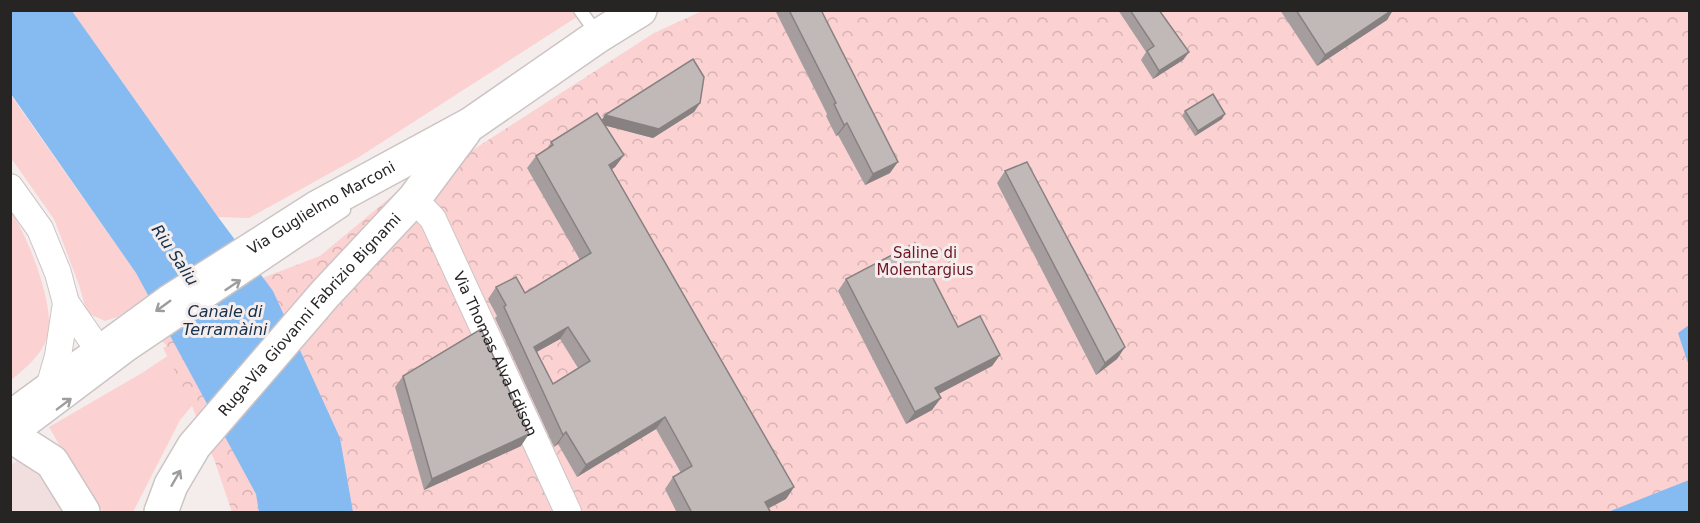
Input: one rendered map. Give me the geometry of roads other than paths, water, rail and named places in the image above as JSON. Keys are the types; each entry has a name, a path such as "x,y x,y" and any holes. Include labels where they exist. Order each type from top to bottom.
{"main road":[{"name":"Via Guglielmo Marconi","path":"12,434 48,391 117,348 169,302 323,214 471,124 598,36 640,10"},
{"name":"Ruga-Via Giovanni Fabrizio Bignami","path":"161,513 171,485 195,446 325,294 414,199 471,124"},
{"path":"12,434 52,462 83,513"}],"street":[{"path":"10,187 40,230 58,273 66,303 58,356 48,391"},
{"name":"Via Thomas Alva Edison","path":"414,199 433,219 568,513"},
{"path":"66,303 117,348"}],"lane":[{"path":"579,10 598,36"},
{"path":"323,214 361,198 471,124"},
{"path":"12,434 117,348"}],"water":[{"name":"Canale di Terramàini","path":"10,11 72,11 273,291 340,438 353,512 259,512 256,494 136,273 11,94"},
{"path":"1689,325 1690,362 1688,363 1678,333"},
{"path":"1689,480 1689,512 1608,512"}],"park label":[{"name":"Saline di Molentargius","path":"925,262"}],"water label":[{"name":"Riu Saliu","path":"175,255"}]}
